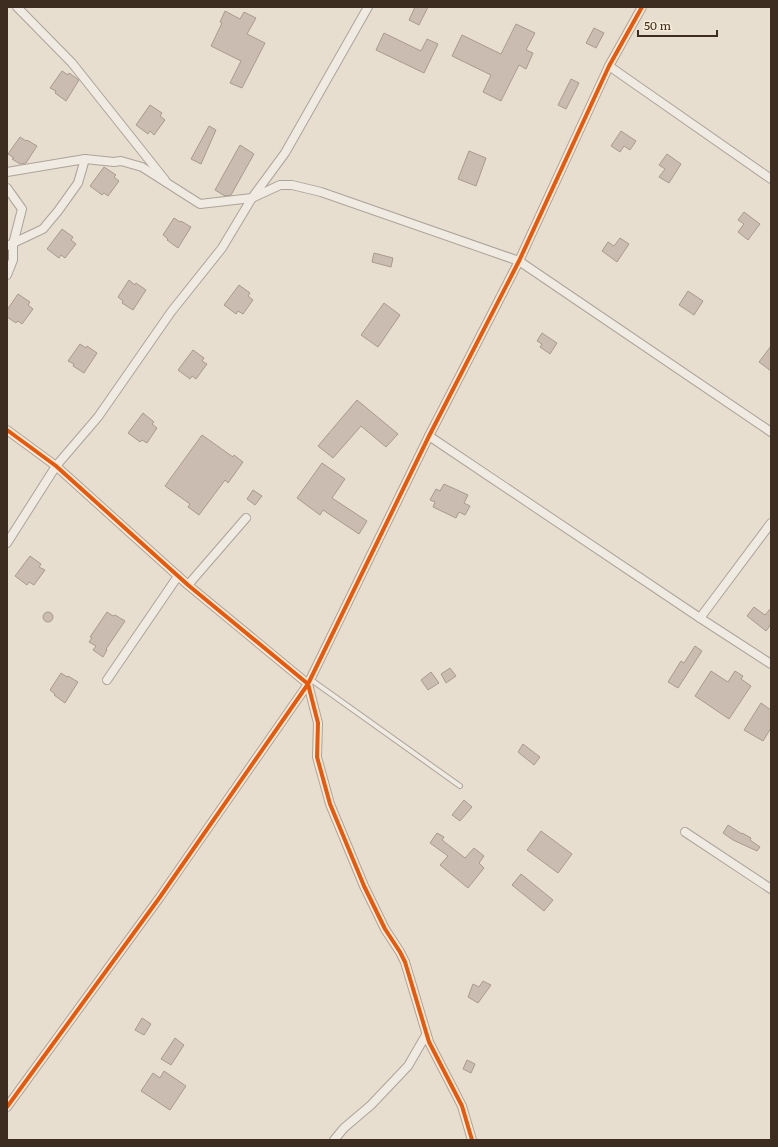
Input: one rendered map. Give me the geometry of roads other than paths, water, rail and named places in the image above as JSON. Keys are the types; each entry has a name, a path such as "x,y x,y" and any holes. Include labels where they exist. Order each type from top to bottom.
{"street":[{"path":"17,7 72,63 169,186"},
{"path":"7,543 56,466 98,417 171,312 222,248 252,198 285,153 368,7"},
{"path":"7,1107 10,1098 160,897 309,682 429,436 519,261 609,66 642,7"},
{"path":"609,66 771,179"},
{"path":"10,245 43,229 55,216 78,183 85,158"},
{"path":"7,172 85,158 114,162 121,161 142,167 169,186 200,204 252,198 280,185 292,185 321,192 519,261 771,432"},
{"path":"7,188 22,209 10,245 13,260 7,274"},
{"path":"7,430 56,466 188,585 309,682 318,723 317,757 330,804 364,886 385,929 405,962 426,1035 460,1102 472,1140"},
{"path":"429,436 771,664"},
{"path":"188,585 246,518"},
{"path":"700,618 771,523"},
{"path":"107,680 178,576"},
{"path":"685,832 771,889"},
{"path":"334,1140 344,1128 371,1105 408,1066 426,1035"}],"lane":[{"path":"309,682 460,786"}]}
